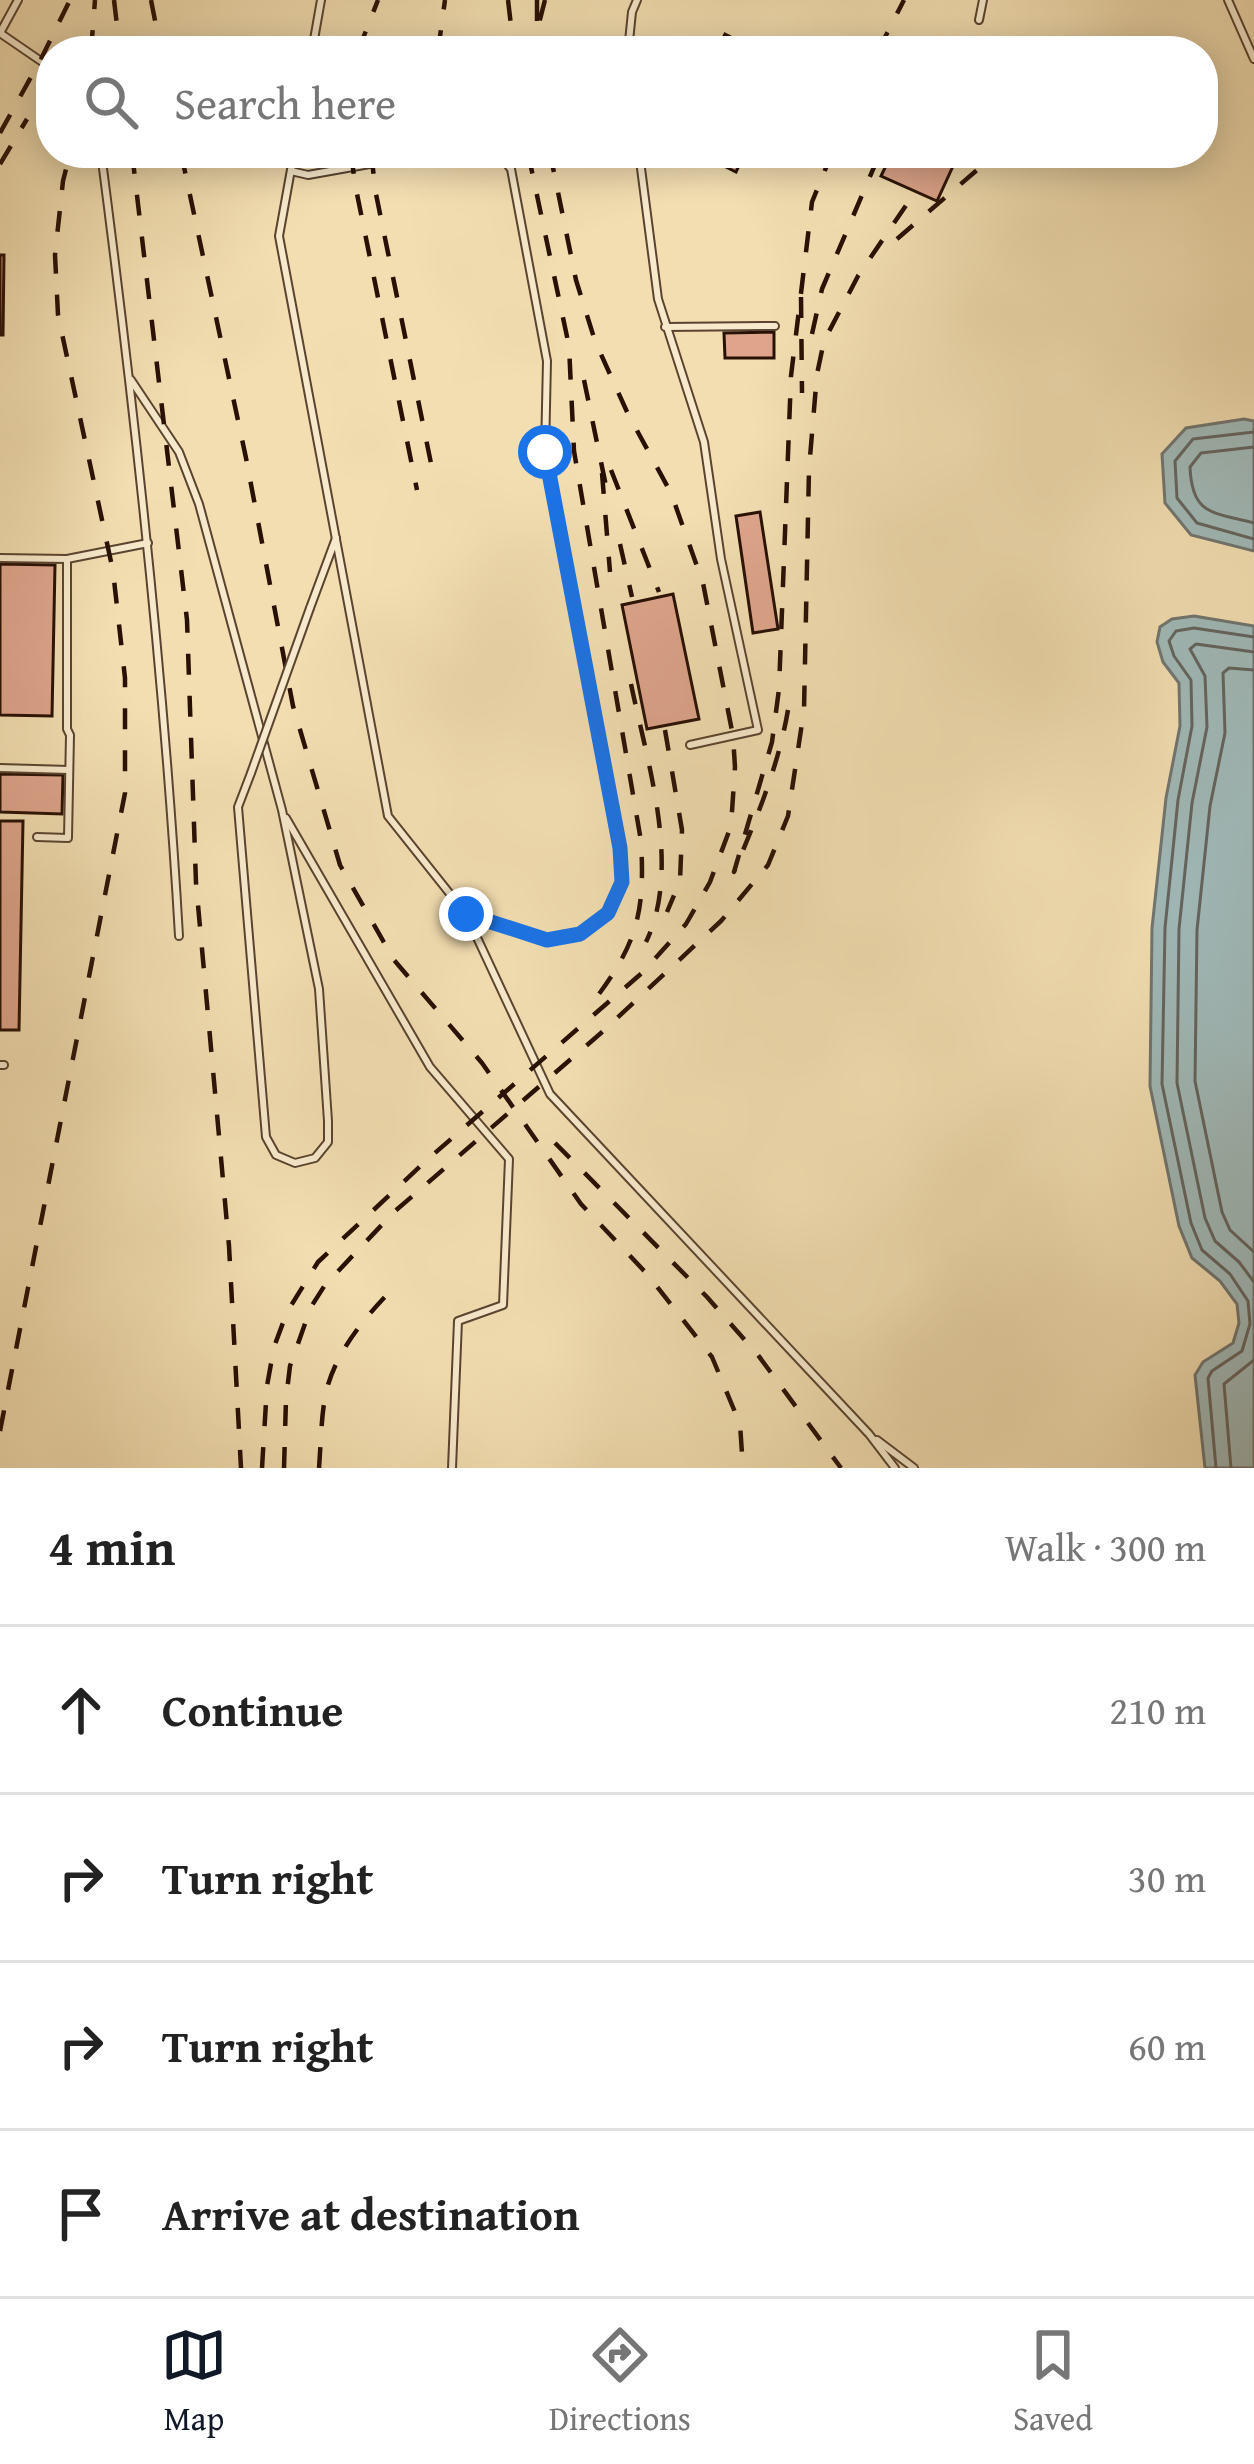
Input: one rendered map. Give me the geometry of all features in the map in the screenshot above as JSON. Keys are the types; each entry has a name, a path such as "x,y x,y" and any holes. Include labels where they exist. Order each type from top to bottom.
{"lane":[{"path":"19,0 0,33 36,58"},
{"path":"315,36 321,0"},
{"path":"630,36 637,0"},
{"path":"979,20 982,0"},
{"path":"1228,0 1254,59"},
{"path":"102,168 148,544 179,936"},
{"path":"292,168 279,236 388,816 466,914 550,1094 896,1468"},
{"path":"291,171 308,176 350,168"},
{"path":"466,914 547,940 580,934 608,913 622,882 620,848 545,452 547,361 510,168"},
{"path":"641,168 658,299 704,442 722,559 758,730 690,745"},
{"path":"665,327 775,326"},
{"path":"130,380 179,452 199,504 281,810 319,988 328,1142 315,1158 295,1163 276,1155 266,1137 238,807 251,773 310,608 336,538"},
{"path":"0,558 67,559 148,544"},
{"path":"37,838 68,838 67,559"},
{"path":"0,769 69,770"},
{"path":"281,810 430,1067 508,1160 503,1306 458,1321 452,1468"},
{"path":"869,1434 914,1468"}],"water":[{"path":"1254,421 1254,551 1191,535 1165,503 1162,454 1186,428"},
{"path":"1194,616 1254,626 1254,1468 1205,1468 1195,1375 1203,1362 1233,1343 1239,1323 1237,1304 1220,1281 1192,1258 1179,1226 1150,1086 1152,928 1166,798 1180,726 1179,683 1163,662 1157,642 1160,627 1172,619"}],"building":[{"path":"885,168 952,168 937,201 881,176"},
{"path":"0,255 4,255 3,335 0,335"},
{"path":"774,332 774,358 725,358 724,333"},
{"path":"760,512 778,629 753,633 736,516"},
{"path":"0,564 55,565 52,716 0,715"},
{"path":"673,594 699,719 647,729 622,605"},
{"path":"0,774 63,775 62,814 0,812"},
{"path":"0,821 23,821 19,1030 0,1030"}],"railway":[{"path":"52,36 70,0"},
{"path":"92,36 95,0"},
{"path":"114,0 118,36"},
{"path":"151,0 158,36"},
{"path":"364,36 378,0"},
{"path":"440,36 445,0"},
{"path":"508,0 512,36"},
{"path":"537,0 537,31 545,0"},
{"path":"886,36 904,0"},
{"path":"0,133 36,68"},
{"path":"0,164 27,119"},
{"path":"0,1431 125,793 125,678 113,571 58,315 55,255 66,168"},
{"path":"134,168 187,620 196,883 229,1246 241,1468"},
{"path":"184,168 293,706 340,865 394,960 482,1063 581,1204 648,1275 712,1357 740,1424 743,1468"},
{"path":"353,168 417,490"},
{"path":"373,168 434,478"},
{"path":"531,168 569,346 574,451 641,841 642,887 636,925 621,960 596,998"},
{"path":"262,1468 274,1347 287,1312 318,1262 428,1159 643,972 686,924 710,882 731,826 733,736 703,583 671,493 595,341 576,280 553,168"},
{"path":"788,710 772,773 734,872 772,742 779,689 791,376 812,202 826,168"},
{"path":"812,334 822,289 874,168"},
{"path":"897,239 977,170"},
{"path":"284,1468 290,1366 311,1307 325,1285 394,1212 601,1033 721,921 768,865 788,816 804,710 809,469 824,341 858,276 911,198"},
{"path":"801,297 802,393"},
{"path":"584,380 606,486"},
{"path":"611,470 659,592"},
{"path":"602,473 610,572"},
{"path":"620,544 632,597"},
{"path":"631,684 661,848 656,913 646,942"},
{"path":"665,730 682,830 680,881 667,912"},
{"path":"555,1143 707,1297 758,1355 841,1468"},
{"path":"319,1468 331,1376 355,1332 399,1282"}],"route":[{"path":"466,914 547,940 580,934 608,913 622,882 620,848 545,452"}]}
